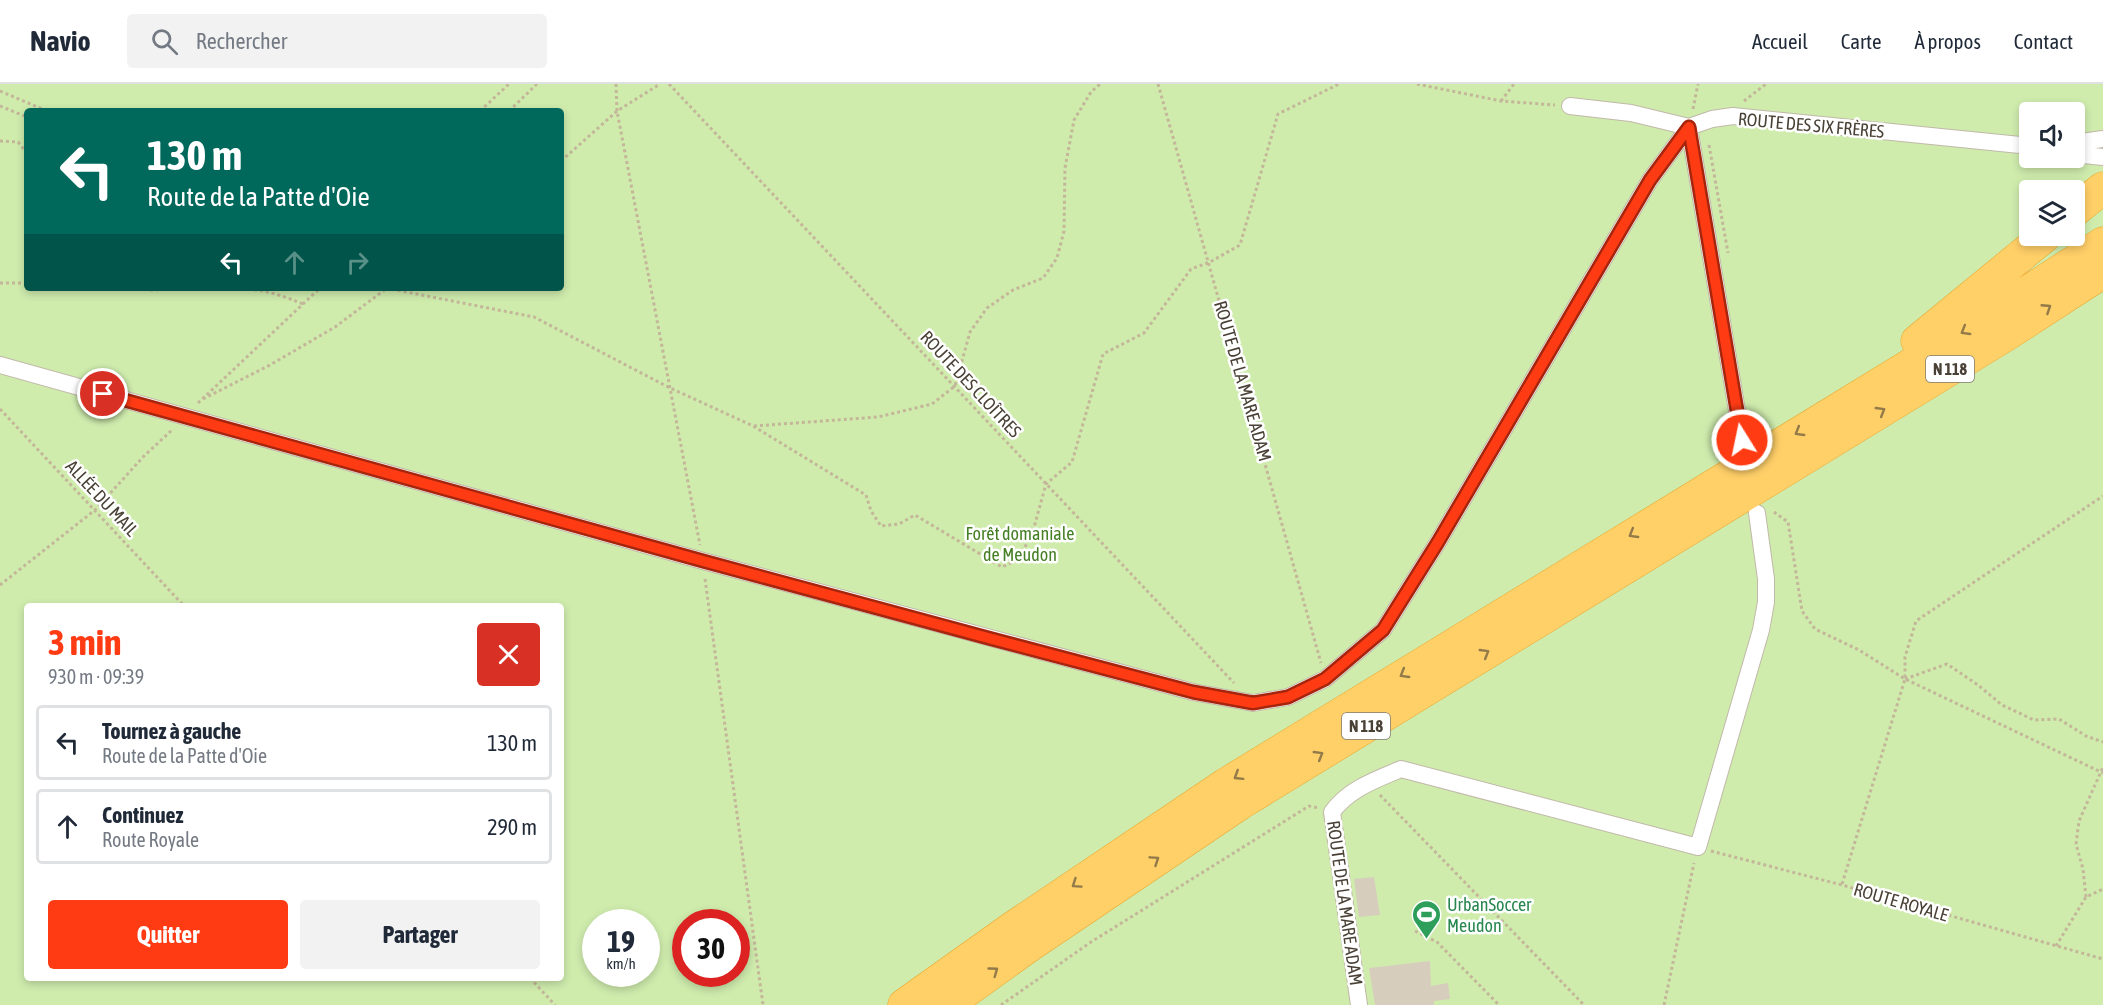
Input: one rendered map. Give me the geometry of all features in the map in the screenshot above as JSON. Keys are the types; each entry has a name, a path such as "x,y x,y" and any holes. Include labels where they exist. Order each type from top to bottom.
{"highway":[{"path":"2085,202 2103,188"},
{"name":"N 118","path":"904,1005 1012,928 1226,784 1982,321 2103,243"},
{"path":"1849,402 1895,357 1934,328 2033,246"},
{"name":"N 118","path":"947,1005 1170,850 1261,791 1996,341 2103,273"}],"street":[{"path":"1570,106 1631,112 1689,127"},
{"name":"ROUTE DES SIX FRÈRES","path":"1689,127 1712,119 1733,116 2019,145"},
{"path":"1689,127 1742,440"},
{"path":"0,365 703,561 1181,689 1253,703 1288,697 1325,679 1383,630 1438,542 1650,180 1689,127"},
{"path":"2085,141 2103,139"},
{"path":"2085,155 2103,157"},
{"path":"1698,847 1761,630 1766,602 1766,579 1757,513"},
{"name":"ROUTE DE LA MARE ADAM","path":"1359,1005 1332,812 1342,799 1369,782 1401,770 1698,847"}],"path":[{"path":"483,108 509,84"},
{"path":"512,108 537,84"},
{"path":"564,158 617,111 660,84"},
{"name":"ROUTE DES CLOÎTRES","path":"669,84 1253,703"},
{"path":"753,426 878,417 932,404 955,386 970,332 987,308 1013,290 1043,278 1057,258 1064,231 1065,168 1074,120 1091,92 1101,84"},
{"name":"ROUTE DE LA MARE ADAM","path":"1158,84 1210,262 1325,679"},
{"path":"402,291 534,317 670,388 753,426 866,495 871,511 881,526 899,524 915,515 1002,567 1016,561 1031,538 1046,484 1072,462 1102,354 1144,333 1191,269 1210,262 1240,245 1278,114 1339,84"},
{"path":"1418,84 1435,85 1501,101 1570,106"},
{"path":"1501,101 1514,84"},
{"path":"1689,127 1698,84"},
{"path":"1733,116 1738,106 1766,84"},
{"path":"0,91 40,108"},
{"path":"0,106 24,116"},
{"path":"0,141 18,142 24,149"},
{"path":"0,283 24,283"},
{"path":"266,291 303,304"},
{"path":"0,585 94,510 144,456 317,291"},
{"path":"199,402 270,365 335,327 383,291"},
{"name":"ALLÉE DU MAIL","path":"0,410 181,603"},
{"path":"1842,885 1905,679 1905,657 1916,621 2103,496"},
{"path":"1757,513 1775,512 1788,522 1802,611 1815,629 1859,650 1905,679 2102,770 2079,821 2076,844 2084,869 2086,897"},
{"path":"1905,679 1947,664 2002,705 2034,720 2059,719 2086,736 2103,742"},
{"path":"1369,782 1584,1005"},
{"path":"1001,1005 1091,942 1309,806 1332,812"},
{"path":"1664,1005 1698,847"},
{"name":"ROUTE ROYALE","path":"1698,847 2103,959"},
{"path":"2056,946 2086,897 2103,889"},
{"path":"1415,931 1437,942 1499,1005"},
{"path":"533,981 555,1005"}],"green space":[{"name":"Forêt domaniale de Meudon","path":"0,84 2103,84 2103,1005 0,1005"}],"building":[{"path":"1374,877 1380,915 1359,917 1354,879"},
{"path":"1430,961 1431,986 1448,983 1450,999 1434,1001 1434,1005 1375,1005 1369,968"}],"place":[{"name":"UrbanSoccer Meudon","path":"1426,940"}],"route":[{"path":"103,394 992,639 1193,692 1253,703 1288,697 1325,679 1383,630 1438,542 1650,180 1689,127 1742,440"}]}
